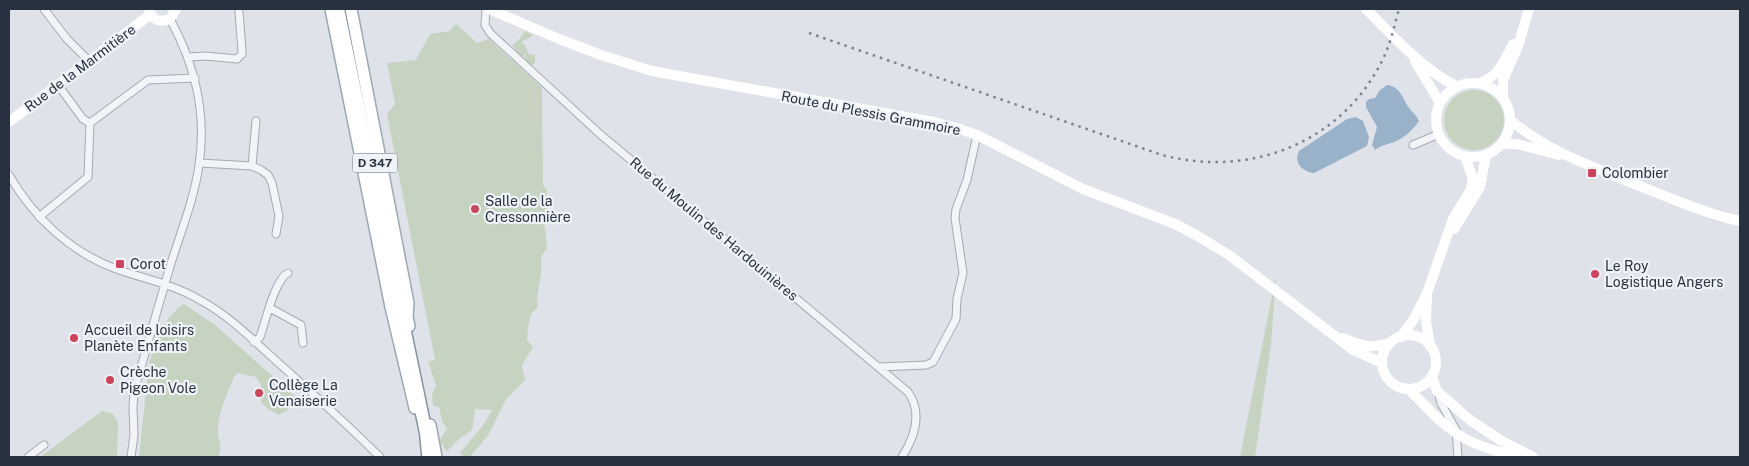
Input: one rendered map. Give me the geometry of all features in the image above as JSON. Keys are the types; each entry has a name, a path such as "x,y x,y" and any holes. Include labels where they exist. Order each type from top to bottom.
{"highway":[{"name":"D 347","path":"338,9 431,456"},
{"name":"D 347","path":"344,9 407,317"}],"main road":[{"path":"331,9 391,307 421,435 431,456"},
{"path":"351,9 407,294 407,317"},
{"name":"D 347","path":"407,317 431,456"}],"street":[{"path":"44,9 67,39 89,61"},
{"path":"150,12 157,20 162,21 170,19 176,9"},
{"name":"Route du Plessis Grammoire","path":"488,9 601,55 652,71 934,122 977,134 1083,189 1175,224 1196,235 1229,255 1353,350 1382,362"},
{"name":"Rue du Moulin des Hardouinières","path":"488,9 485,25 490,33 600,135 908,392 914,400 916,408 915,432 902,457"},
{"path":"1366,9 1412,55 1444,80 1456,86"},
{"path":"1522,9 1513,43 1495,75 1488,80 1478,83 1456,86 1447,93 1440,103 1436,115 1439,134 1449,148 1465,156 1476,157 1486,155 1501,144 1509,130 1509,108 1504,98 1503,80 1518,46 1529,9"},
{"name":"Rue de la Marmitière","path":"9,122 150,12"},
{"path":"189,57 206,56 237,59 242,54 239,12"},
{"path":"131,457 134,434 134,391 200,163 201,116 195,78 189,57 170,19"},
{"path":"1412,55 1440,103"},
{"path":"90,123 148,80 195,78"},
{"path":"1478,83 1492,88 1504,98"},
{"path":"58,85 83,119 90,123"},
{"path":"1510,120 1522,130 1565,156 1695,208 1740,221"},
{"path":"252,166 256,121"},
{"path":"39,217 88,177 90,123"},
{"path":"880,367 926,365 933,362 956,319 957,299 963,273 955,218 956,209 967,180 977,134"},
{"path":"1413,145 1439,134"},
{"path":"1501,144 1517,144 1565,156"},
{"path":"1444,242 1462,218 1480,187 1486,155"},
{"path":"1432,377 1422,386 1408,389 1401,388 1390,382 1383,370 1383,355 1390,343 1401,336 1414,319 1427,293 1453,219 1471,189 1473,179 1465,156"},
{"path":"200,163 252,166 268,175 272,183 279,216 276,234"},
{"path":"9,175 20,193 39,217 73,246 125,272 165,284 200,300 234,323 352,429 380,457"},
{"path":"254,342 260,337 277,285 284,275 288,273"},
{"path":"1427,293 1426,321 1430,346 1436,361 1432,377 1441,403 1451,419 1456,434 1458,457"},
{"path":"270,308 301,325 304,343"},
{"name":"Route du Plessis Grammoire","path":"1332,333 1362,346 1373,348 1390,343"},
{"path":"1401,336 1417,336 1430,346"},
{"path":"1408,389 1441,422 1456,434 1496,452 1523,457"},
{"path":"1437,391 1470,420 1500,440 1533,457"},
{"path":"28,457 44,445"}],"green space":[{"name":"Salle de la Cressonnière","path":"456,24 477,43 489,39 542,88 543,185 547,190 546,201 548,201 548,209 544,219 547,248 541,260 541,274 537,297 538,307 531,314 528,328 527,340 533,347 522,365 525,380 506,399 489,434 470,457 465,457 460,453 484,424 492,410 475,409 472,430 447,451 439,441 447,429 442,421 439,407 433,406 432,394 436,386 428,361 435,360 387,114 395,104 387,63 416,60 430,34 450,31"},
{"path":"525,31 533,35 521,42 526,46 528,54 535,55 535,63 532,65 525,63 526,55 523,57 519,56 512,45 519,40"},
{"path":"1474,90 1491,95 1499,103 1504,120 1499,137 1491,145 1474,150 1457,145 1449,137 1444,120 1449,103 1457,95"},
{"path":"1276,275 1271,345 1255,457 1240,457"},
{"path":"184,304 215,325 298,399 289,400 288,410 279,415 268,409 261,402 261,385 256,377 237,373 220,413 218,431 220,452 218,457 139,457 149,363 158,336 168,319"},
{"path":"102,411 113,414 118,422 117,457 40,457"}],"water":[{"path":"1387,85 1398,90 1419,121 1401,139 1375,150 1372,145 1377,127 1366,107 1366,102 1369,99 1375,98 1380,90"},
{"path":"1356,117 1363,121 1369,137 1367,146 1314,173 1306,171 1300,166 1297,159 1299,151 1347,119"}],"railway":[{"path":"809,33 1162,155 1195,161 1227,162 1258,157 1288,148 1316,134 1341,115 1363,91 1381,63 1399,9"}],"place":[{"name":"Colombier","path":"1592,173"},
{"name":"Salle de la Cressonnière","path":"475,209"},
{"name":"Corot","path":"120,264"},
{"name":"Le Roy Logistique Angers","path":"1595,274"},
{"name":"Accueil de loisirs Planète Enfants","path":"74,338"},
{"name":"Crèche Pigeon Vole","path":"110,380"},
{"name":"Collège La Venaiserie","path":"259,393"}]}
